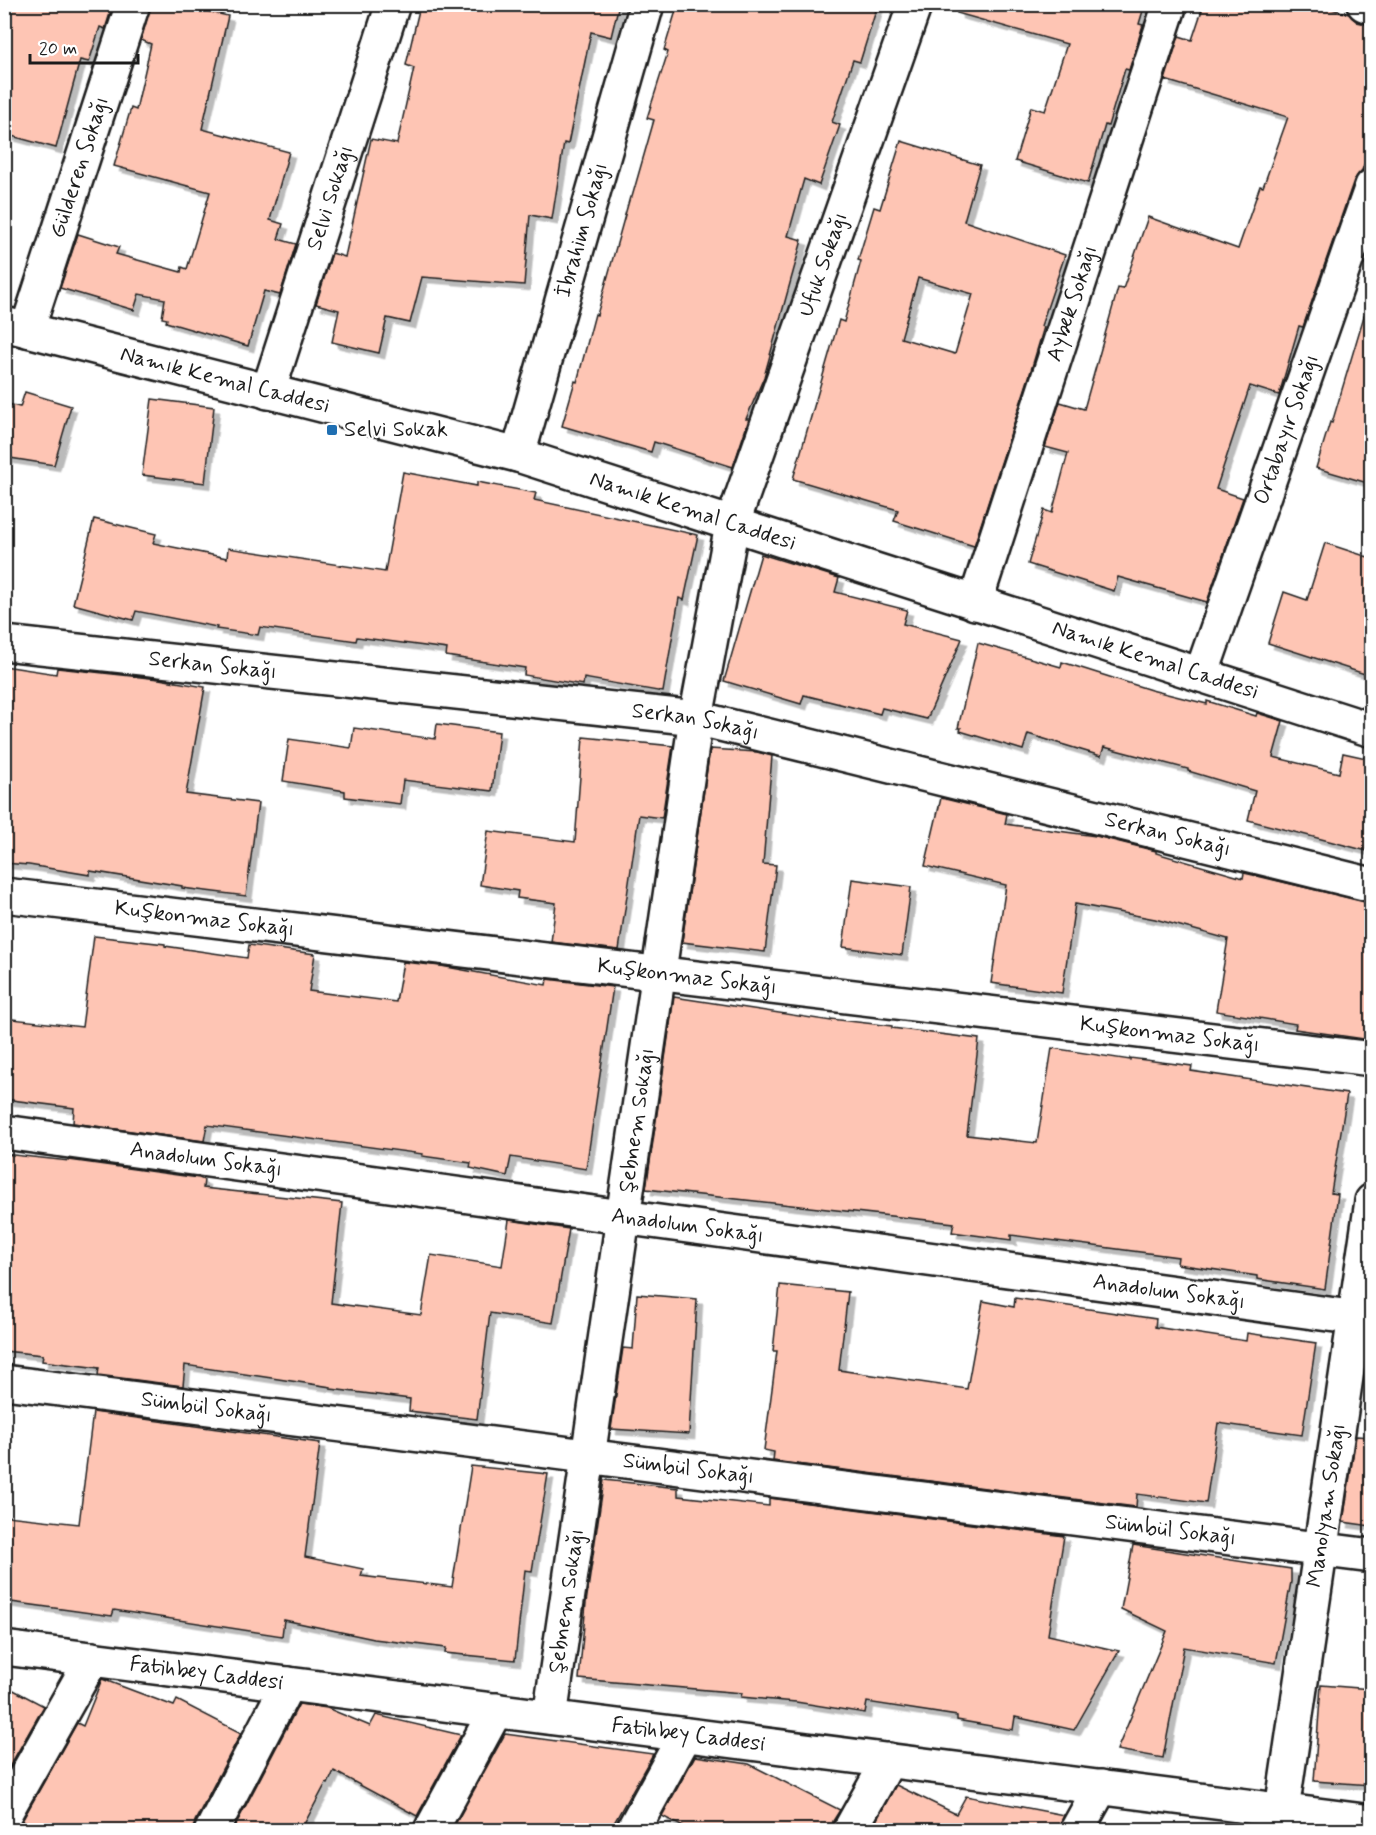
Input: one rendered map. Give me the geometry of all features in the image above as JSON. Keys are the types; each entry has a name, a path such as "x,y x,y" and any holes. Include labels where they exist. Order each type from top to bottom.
{"street":[{"name":"Gülderen Sokağı","path":"16,327 134,4"},
{"name":"Selvi Sokağı","path":"268,392 393,4"},
{"name":"İbrahim Sokağı","path":"518,455 648,4"},
{"name":"Ufuk Sokağı","path":"732,525 915,4"},
{"name":"Aybek Sokağı","path":"975,603 1170,4"},
{"path":"1364,4 1371,7"},
{"name":"Ortabayır Sokağı","path":"1201,675 1371,186"},
{"name":"Namık Kemal Caddesi","path":"16,327 518,455 1371,730"},
{"name":"Şebnem Sokağı","path":"550,1717 696,718 732,525"},
{"name":"Serkan Sokağı","path":"4,643 696,718 1371,885"},
{"name":"Kuşkonmaz Sokağı","path":"4,895 1371,1059"},
{"name":"Anadolum Sokağı","path":"4,1132 1363,1319"},
{"name":"Manolyam Sokağı","path":"1280,1820 1320,1550 1363,1319 1371,1201"},
{"name":"Sümbül Sokağı","path":"4,1382 1371,1556"},
{"name":"Fatihbey Caddesi","path":"4,1648 1101,1787 1280,1820 1371,1822"},
{"path":"4,1815 92,1659"},
{"path":"212,1830 288,1684"},
{"path":"431,1830 496,1710"},
{"path":"633,1830 685,1734"},
{"path":"850,1830 889,1760"},
{"path":"1077,1830 1101,1787"}],"building":[{"path":"4,4 113,4 105,29 100,27 89,62 80,60 56,148 4,134"},
{"path":"151,4 176,4 228,16 202,129 289,152 270,220 283,224 278,239 296,244 280,295 264,291 248,346 166,322 167,319 162,318 165,299 139,294 134,310 60,288 78,234 119,247 116,254 181,272 182,267 187,269 210,192 114,166 131,108 136,110 151,44 141,40"},
{"path":"426,4 619,4 611,37 591,32 568,144 564,143 552,219 530,215 524,285 422,277 410,323 387,318 379,353 332,342 339,310 316,304 332,253 345,257 371,139 397,144 414,68 406,65 419,10 424,11"},
{"path":"678,4 878,4 860,62 853,60 832,122 840,125 819,185 804,179 788,236 802,240 764,377 746,419 749,419 733,467 654,442 651,452 562,426 654,120 647,118 668,52 664,50"},
{"path":"958,4 1145,4 1139,24 1143,25 1129,70 1125,69 1088,183 1015,161 1031,107 1045,111 1067,44 957,13"},
{"path":"1204,4 1315,4 1349,14 1357,22 1371,25 1371,130 1365,154 1368,155 1362,170 1354,180 1303,327 1299,326 1279,395 1250,386 1216,489 1243,498 1207,602 1118,577 1114,591 1028,564 1044,510 1052,513 1068,453 1045,447 1060,402 1084,409 1118,288 1123,289 1148,217 1238,249 1288,117 1165,80 1179,36 1192,40"},
{"path":"901,141 980,165 964,221 1065,255 1041,326 1044,327 1029,377 974,546 894,521 898,510 793,479 839,320 844,322 861,261 858,260 874,207 880,209","holes":["918,278 973,294 955,354 901,338"]},
{"path":"1364,316 1371,317 1371,484 1316,468"},
{"path":"25,392 71,406 54,465 4,457 4,403 20,407"},
{"path":"152,399 214,407 205,483 142,475"},
{"path":"403,472 477,486 477,482 536,493 534,500 698,535 684,600 679,598 663,692 584,678 583,685 524,675 525,668 446,656 447,649 357,637 356,641 260,627 258,635 216,629 217,627 136,611 133,620 73,604 94,519 156,534 153,543 227,558 228,548 385,572"},
{"path":"1325,543 1371,558 1371,676 1268,643 1284,592 1307,600"},
{"path":"761,554 839,578 835,592 907,610 903,624 962,639 927,719 882,708 880,714 804,695 801,704 724,681"},
{"path":"978,643 1061,667 1062,662 1151,690 1207,704 1207,701 1256,716 1257,713 1283,721 1273,757 1339,773 1343,753 1371,759 1371,852 1248,820 1255,791 1188,771 1188,769 1104,747 1101,756 1028,734 1023,750 960,731 961,728 958,728"},
{"path":"4,666 56,674 57,668 159,679 205,687 186,794 258,803 246,896 182,888 182,886 90,871 90,875 4,863"},
{"path":"437,724 499,732 492,791 403,780 400,804 345,797 345,791 283,781 289,739 351,748 354,728 435,739"},
{"path":"583,737 673,746 662,818 639,815 619,950 551,942 556,903 517,898 518,891 480,885 488,831 575,842"},
{"path":"710,749 757,752 772,756 763,864 776,865 765,952 682,942"},
{"path":"941,798 1007,814 1005,824 1096,836 1156,851 1156,853 1243,878 1244,873 1371,903 1371,1040 1295,1029 1296,1024 1216,1011 1228,939 1155,919 1075,904 1062,993 991,983 1006,885 925,866"},
{"path":"852,879 911,887 902,955 843,947"},
{"path":"94,936 165,944 165,946 247,958 249,945 315,954 309,991 396,1002 403,962 441,966 546,985 547,979 613,987 586,1169 511,1157 507,1176 470,1168 471,1163 422,1156 423,1154 207,1125 204,1141 73,1123 74,1108 4,1099 4,1018 82,1027"},
{"path":"674,997 831,1021 831,1019 892,1026 892,1028 979,1039 967,1135 1037,1143 1052,1048 1130,1060 1130,1058 1192,1066 1191,1071 1347,1094 1331,1193 1338,1194 1325,1289 1177,1264 1178,1257 1011,1235 1011,1240 952,1232 954,1223 646,1189"},
{"path":"4,1154 69,1160 199,1178 204,1180 203,1188 342,1203 331,1303 421,1315 431,1255 502,1266 509,1220 569,1229 553,1323 490,1313 477,1419 409,1411 410,1399 331,1389 331,1387 185,1365 183,1386 98,1375 99,1368 42,1361 43,1355 4,1351"},
{"path":"780,1285 848,1292 839,1370 967,1389 983,1301 1014,1307 1015,1298 1156,1319 1155,1327 1246,1341 1247,1333 1316,1343 1302,1435 1218,1423 1206,1503 1137,1494 1136,1507 773,1461 774,1452 764,1450 777,1351 773,1351"},
{"path":"637,1294 697,1299 689,1434 611,1429 623,1348 633,1349"},
{"path":"93,1412 320,1443 305,1557 363,1569 361,1576 452,1587 471,1466 548,1474 532,1571 525,1570 515,1660 445,1653 446,1648 374,1639 284,1620 282,1636 114,1610 112,1616 4,1601 4,1536 7,1516 79,1524"},
{"path":"1356,1436 1371,1437 1371,1526 1343,1522"},
{"path":"604,1480 678,1488 678,1496 769,1506 769,1498 1064,1536 1048,1635 1119,1651 1074,1730 1015,1717 1013,1730 957,1720 957,1716 867,1702 865,1713 796,1702 741,1697 742,1693 579,1679 586,1603"},
{"path":"1133,1545 1291,1569 1291,1582 1276,1663 1184,1647 1163,1758 1117,1750 1167,1631 1121,1609"},
{"path":"102,1679 174,1706 177,1700 241,1733 195,1821 193,1830 41,1830 22,1821 77,1723 83,1726"},
{"path":"4,1685 44,1706 4,1776"},
{"path":"1321,1685 1371,1689 1371,1785 1314,1781"},
{"path":"299,1704 327,1708 370,1726 376,1715 461,1735 417,1816 334,1771 301,1830 233,1830"},
{"path":"505,1734 653,1754 610,1830 452,1830"},
{"path":"695,1756 749,1764 840,1810 833,1821 831,1830 689,1830 662,1816"},
{"path":"896,1785 956,1814 966,1796 1064,1815 1058,1830 871,1830"}],"place":[{"name":"Selvi Sokak","path":"332,430"}]}
